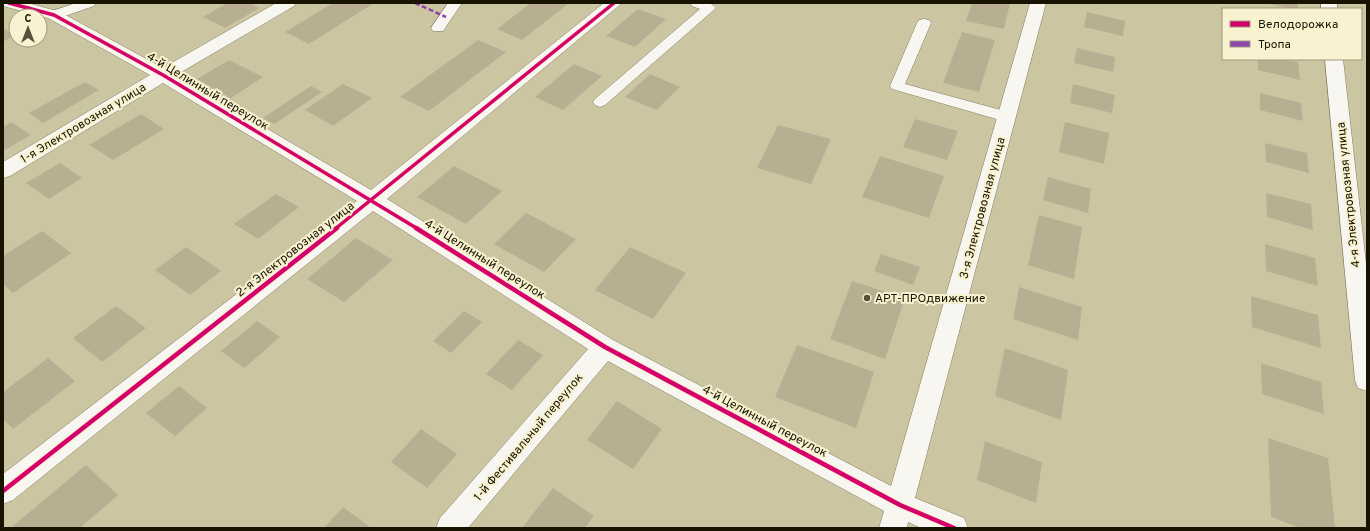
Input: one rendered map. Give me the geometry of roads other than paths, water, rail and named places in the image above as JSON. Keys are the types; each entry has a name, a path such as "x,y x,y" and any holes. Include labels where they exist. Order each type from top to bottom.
{"street":[{"name":"4-й Целинный переулок","path":"9,3 54,15 164,75 372,200 605,347 900,505 954,528"},
{"name":"1-я Электровозная улица","path":"3,171 288,3"},
{"name":"2-я Электровозная улица","path":"3,491 372,200 614,3"},
{"name":"3-я Электровозная улица","path":"894,528 1038,3"},
{"name":"4-я Электровозная улица","path":"1334,60 1367,380"},
{"name":"1-й Фестивальный переулок","path":"450,528 605,347"}],"lane":[{"path":"54,15 89,3"},
{"path":"438,28 455,3"},
{"path":"600,102 708,8 697,3"},
{"path":"924,23 897,86 1007,117"}],"place":[{"name":"АРТ-ПРОдвижение","path":"867,298"}]}
